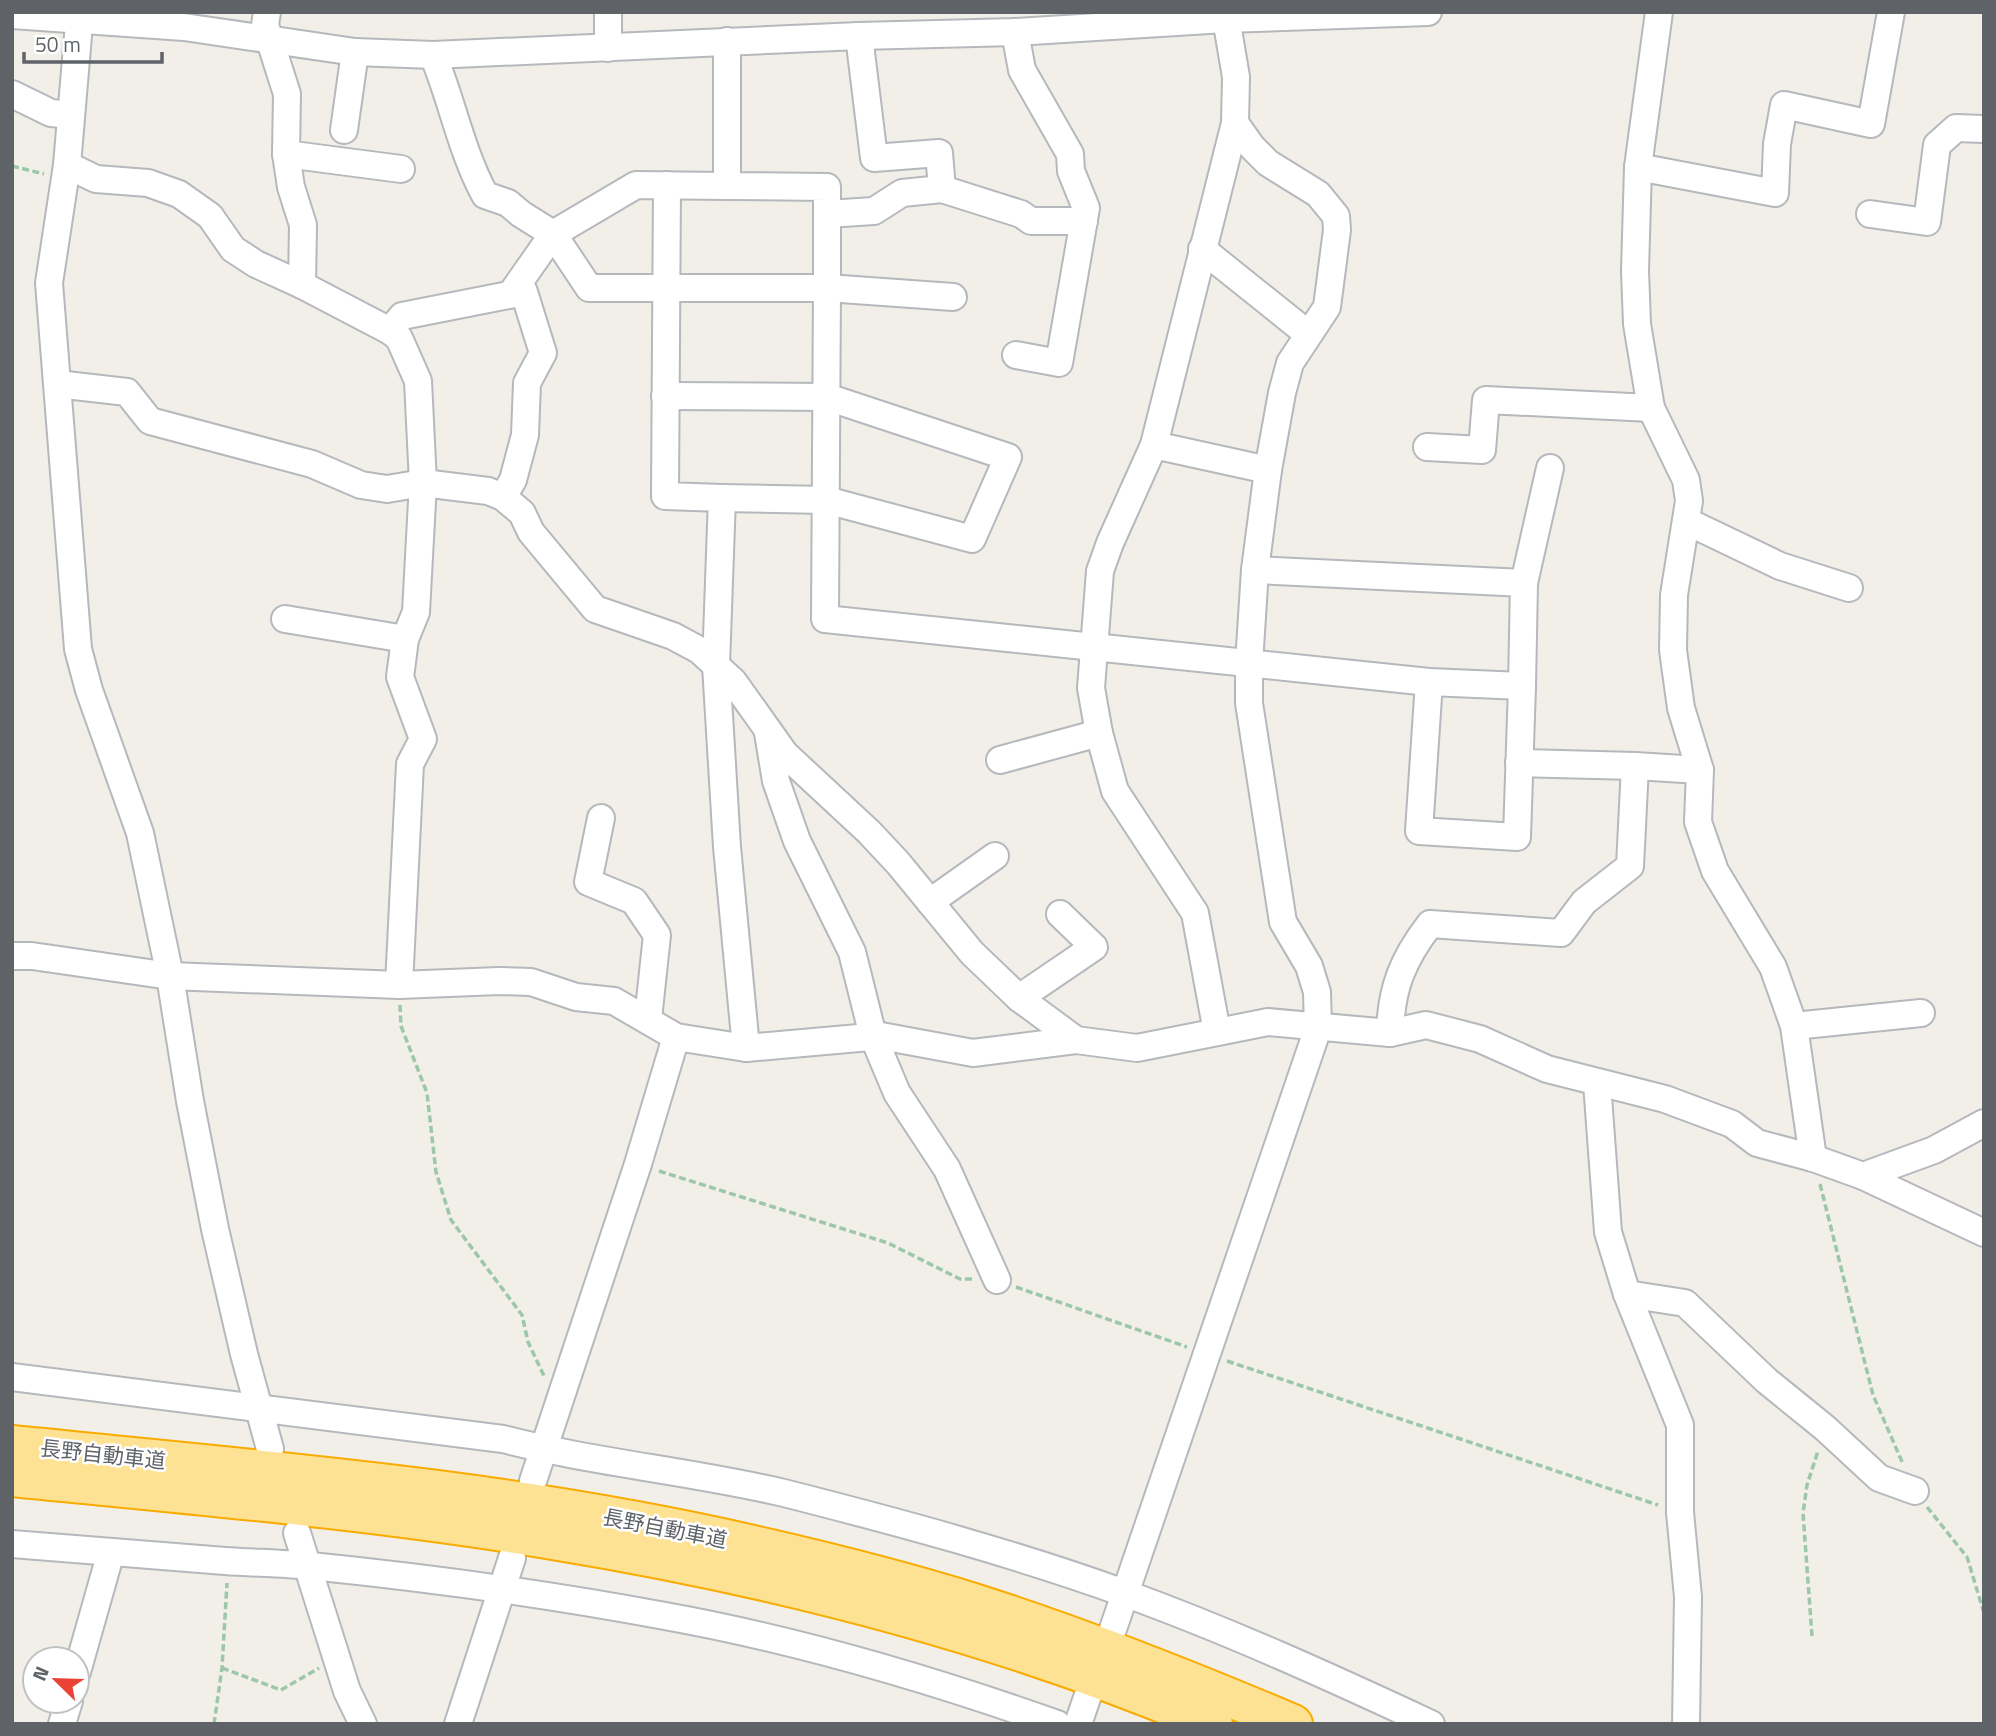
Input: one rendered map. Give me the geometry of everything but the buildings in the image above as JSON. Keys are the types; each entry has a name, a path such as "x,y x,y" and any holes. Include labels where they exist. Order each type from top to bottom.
{"highway":[{"name":"長野自動車道","path":"12,1445 428,1490 556,1508 750,1544 975,1603 1110,1650 1293,1724"},
{"name":"長野自動車道","path":"12,1477 422,1521 564,1542 742,1575 965,1633 1085,1673 1213,1724"}],"street":[{"path":"267,12 265,25 287,94 286,154 291,187 303,225 302,285"},
{"path":"608,12 608,48"},
{"path":"12,15 80,16 184,27 355,52 432,55 727,41 1015,32 1225,16 1428,12"},
{"path":"1660,12 1638,167 1634,271 1637,324 1651,408 1686,480 1689,501 1674,595 1673,650 1681,708 1700,770 1698,822 1715,871 1773,967 1794,1026 1813,1158"},
{"path":"1638,167 1775,193 1777,144 1784,105 1871,124 1891,12"},
{"path":"80,16 66,169 49,283 78,649 89,690 140,833 170,976 201,1162 238,1329 270,1449"},
{"path":"1217,1032 1195,913 1115,791 1098,733 1091,688 1100,571 1154,445 1202,248 1236,123 1236,77 1225,16"},
{"path":"1015,32 1022,71 1070,154 1071,172 1086,208 1059,363 1016,355"},
{"path":"859,36 874,158 939,153 942,189"},
{"path":"727,41 727,186"},
{"path":"345,130 355,52"},
{"path":"432,55 447,87 475,177 485,195 508,203 553,234 589,288 827,288 953,297"},
{"path":"12,94 51,113 71,115"},
{"path":"1114,1629 1318,1028 1317,992 1310,967 1283,922 1251,716 1249,663 1255,570 1268,470 1290,363 1327,307 1337,230 1336,216 1318,194 1268,163 1252,147 1236,123"},
{"path":"1870,215 1927,222 1937,145 1956,128 1984,129"},
{"path":"286,154 401,169"},
{"path":"66,169 96,179 148,183 179,194 210,216 233,249 256,264 302,285 399,338 418,381 424,483 416,612 405,639 400,677 423,739 410,764 399,985"},
{"path":"510,294 553,234 636,184 827,187 825,619 1429,682 1522,686"},
{"path":"665,396 827,397 1009,457 972,539 826,500 665,496 665,396 667,289 667,185"},
{"path":"827,214 874,211 902,193 942,189 1021,214 1031,221 1084,221"},
{"path":"1202,248 1308,334"},
{"path":"390,331 402,316 524,292 543,353 527,383 525,435 513,480 503,498"},
{"path":"57,384 127,392 150,421 312,464 361,485 387,489 424,483 488,491 503,498 522,513 531,532 595,609 673,636 699,650 733,681 785,754 869,832 972,953 1019,998 1076,1040"},
{"path":"1427,447 1482,450 1486,400 1651,408"},
{"path":"1154,445 1268,470"},
{"path":"1429,682 1419,831 1517,837 1524,583 1550,468"},
{"path":"722,498 716,665 727,847 746,1048"},
{"path":"1686,521 1780,566 1849,588"},
{"path":"1255,570 1524,583"},
{"path":"285,619 405,639"},
{"path":"767,729 776,781 797,841 852,952 873,1036 897,1093 947,1170 997,1280"},
{"path":"1000,760 1098,733"},
{"path":"1519,764 1700,770"},
{"path":"1390,1033 1390,1010 1400,970 1430,924 1561,933 1584,902 1630,866 1634,766"},
{"path":"601,817 588,883 634,901 657,935 648,1019"},
{"path":"930,902 995,856"},
{"path":"1019,998 1094,947 1060,914"},
{"path":"12,956 32,956 170,976 399,985 531,982 576,996 614,1001 676,1037 746,1048 873,1036 974,1053 1076,1040 1137,1048 1268,1022 1390,1033 1426,1025 1480,1039 1547,1069 1665,1099 1732,1124 1757,1143 1813,1158 1863,1176 1984,1233"},
{"path":"1794,1026 1921,1013"},
{"path":"533,1481 638,1164 676,1037"},
{"path":"1597,1083 1608,1231 1627,1294 1680,1424 1680,1512 1688,1597 1686,1724"},
{"path":"1863,1176 1934,1150 1984,1123"},
{"path":"1627,1294 1685,1303 1767,1381 1825,1428 1880,1478 1915,1491"},
{"path":"12,1377 503,1439 542,1449 782,1493 1000,1552 1125,1593 1320,1672 1431,1724"},
{"path":"297,1533 346,1691 363,1724"},
{"path":"12,1544 308,1565 503,1589 667,1616 862,1663 1057,1724"},
{"path":"85,1645 111,1552"},
{"path":"458,1724 512,1558"},
{"path":"1078,1724 1088,1695"}],"path":[{"path":"12,166 48,174 66,169"},
{"path":"399,985 401,1026 427,1093 436,1172 451,1220 522,1315 528,1342 548,1385 559,1399"},
{"path":"1813,1158 1873,1395 1915,1491 1967,1557 1984,1613"},
{"path":"638,1164 888,1243 960,1279 997,1280 1207,1354 1680,1512"},
{"path":"1812,1636 1803,1513 1807,1486 1825,1428"},
{"path":"214,1724 222,1668 228,1561"},
{"path":"222,1668 281,1690 337,1658"}]}
